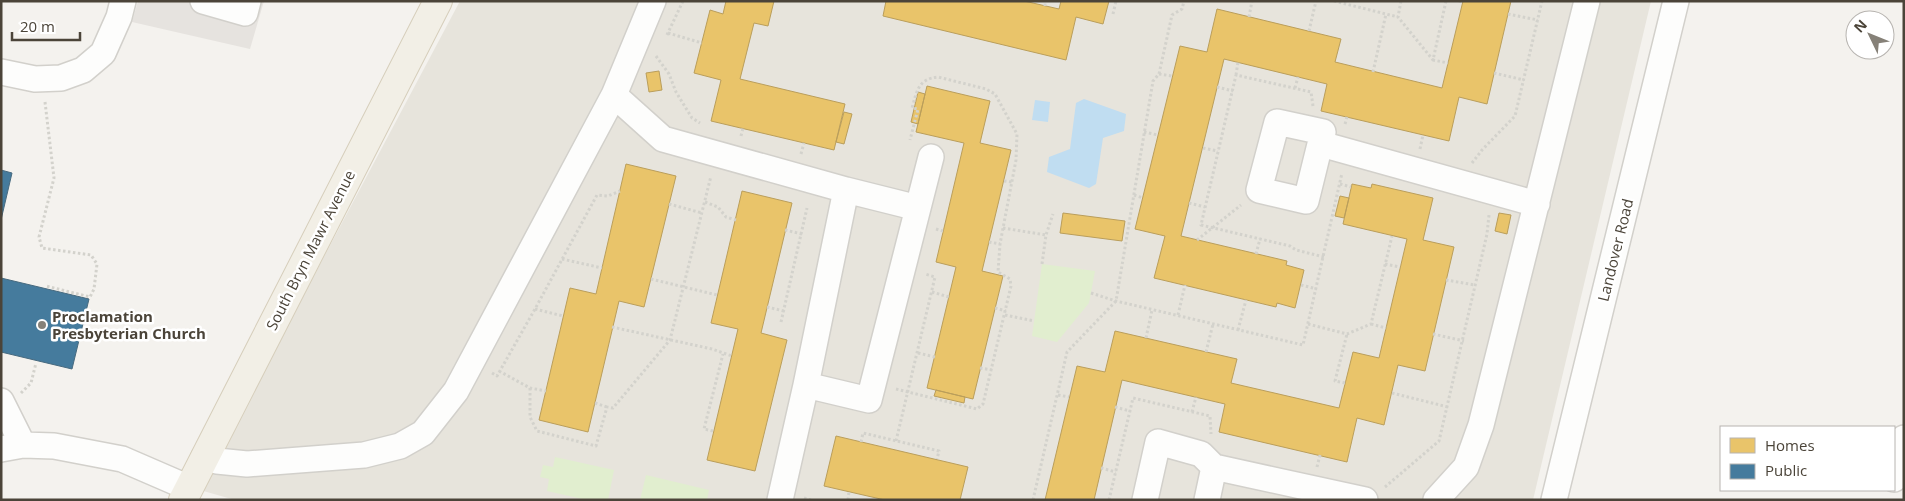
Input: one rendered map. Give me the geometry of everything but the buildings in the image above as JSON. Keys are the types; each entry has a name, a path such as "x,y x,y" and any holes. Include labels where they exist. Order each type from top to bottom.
{"main road":[{"name":"South Bryn Mawr Avenue","path":"186,494 438,1"}],"street":[{"path":"1,72 42,79 61,78 83,70 103,53 119,16 123,1"},
{"path":"203,1 245,13 248,1"},
{"path":"1436,500 1466,466 1481,425 1587,1"},
{"name":"Landover Road","path":"1554,500 1676,1"},
{"path":"204,456 217,461 247,464 364,455 400,446 423,433 456,392 614,95 645,5"},
{"path":"614,95 663,140 918,208"},
{"path":"1277,122 1323,132 1306,200 1259,190 1277,122"},
{"path":"1321,144 1537,204"},
{"path":"806,385 869,400 931,156"},
{"path":"780,500 846,190"},
{"path":"3,405 12,447 54,446 122,459 186,494"},
{"path":"1895,475 1904,438"},
{"path":"1145,500 1158,442 1201,454 1214,467 1371,492"},
{"path":"1207,500 1214,467"}],"path":[{"path":"664,40 683,1"},
{"path":"1045,1 1045,6"},
{"path":"1113,14 1116,1"},
{"path":"1033,500 1068,352 1116,301 1153,81 1159,74 1172,15 1182,8 1184,1"},
{"path":"1249,17 1252,1"},
{"path":"1309,31 1316,1"},
{"path":"1334,1 1398,16 1432,60 1448,63"},
{"path":"1398,16 1401,1"},
{"path":"1432,60 1446,1"},
{"path":"1472,164 1482,150 1515,116 1542,1"},
{"path":"1373,72 1386,14"},
{"path":"1508,14 1538,20"},
{"path":"668,33 702,43"},
{"path":"595,403 613,408 670,340 715,154 718,136 692,118 676,92 669,74 656,56 660,48"},
{"path":"1238,62 1233,91 1201,225 1290,246 1296,250 1324,257"},
{"path":"1494,73 1524,80"},
{"path":"1159,74 1172,76"},
{"path":"1236,75 1311,92 1313,108"},
{"path":"1296,88 1298,76"},
{"path":"874,383 977,409 984,404 1011,286 1010,279 998,272 1000,244 1016,160 1017,134 995,94 986,89 938,77 930,78 919,86 912,108 918,109 910,140"},
{"path":"42,79 54,178 38,237 42,248 91,255 97,264 94,289 90,297 46,286"},
{"path":"1217,88 1233,91"},
{"path":"1144,132 1158,135"},
{"path":"1420,150 1424,135"},
{"path":"800,157 804,143"},
{"path":"1203,148 1218,151"},
{"path":"1411,148 1429,152"},
{"path":"1463,161 1480,167"},
{"path":"1092,294 1303,345 1343,169"},
{"path":"1004,181 1012,182"},
{"path":"1340,184 1351,187"},
{"path":"1197,240 1259,190"},
{"path":"472,361 497,376 597,195 608,196 620,191"},
{"path":"1371,492 1386,487 1439,441 1464,341 1487,234 1490,210 1497,192"},
{"path":"1134,196 1143,198"},
{"path":"704,202 718,207 726,217 736,220"},
{"path":"669,204 702,213"},
{"path":"1189,204 1205,207"},
{"path":"781,322 807,208"},
{"path":"1042,264 1046,235 1053,214"},
{"path":"1003,228 1046,235"},
{"path":"785,230 802,234"},
{"path":"1371,324 1392,236"},
{"path":"1256,254 1260,239"},
{"path":"989,242 1000,244"},
{"path":"562,260 602,268"},
{"path":"1385,264 1400,267"},
{"path":"651,279 717,295"},
{"path":"1446,280 1475,285"},
{"path":"1178,315 1186,285"},
{"path":"1301,285 1317,289"},
{"path":"932,292 949,297"},
{"path":"1238,330 1246,300"},
{"path":"767,307 784,311"},
{"path":"995,308 1005,313 1034,321"},
{"path":"535,309 563,316"},
{"path":"1146,338 1152,310"},
{"path":"1206,352 1213,324"},
{"path":"1308,324 1347,334 1371,324 1386,328"},
{"path":"612,327 712,349 732,356"},
{"path":"1345,383 1335,381 1347,334"},
{"path":"1433,334 1464,341"},
{"path":"918,353 935,357"},
{"path":"714,431 704,429 723,354"},
{"path":"3,405 31,383 36,363"},
{"path":"980,368 992,370"},
{"path":"499,371 530,388 546,391"},
{"path":"530,388 530,417 537,431 596,446 607,406"},
{"path":"1392,393 1448,407"},
{"path":"1058,395 1069,397"},
{"path":"1192,412 1196,397"},
{"path":"1109,500 1133,398 1210,416 1211,435"},
{"path":"1115,407 1130,411"},
{"path":"861,442 863,433 939,451 937,459"},
{"path":"1316,470 1320,455"},
{"path":"1101,468 1116,472"},
{"path":"848,500 850,491"}],"shaded area":[{"path":"138,1 264,1 250,49 132,22"},
{"path":"460,1 1651,1 1533,500 235,500 200,490"}],"green space":[{"path":"1042,264 1095,271 1089,303 1057,342 1032,336"},
{"path":"555,457 614,470 608,500 587,500 547,491 549,479 540,477 543,465 553,467"},
{"path":"646,475 709,490 707,500 640,500"}],"water":[{"path":"1084,99 1126,114 1124,131 1103,138 1096,184 1089,188 1047,172 1049,157 1070,149 1076,103"},
{"path":"1035,100 1050,102 1048,122 1032,120"}],"place":[{"name":"Proclamation Presbyterian Church","path":"42,325"}]}
